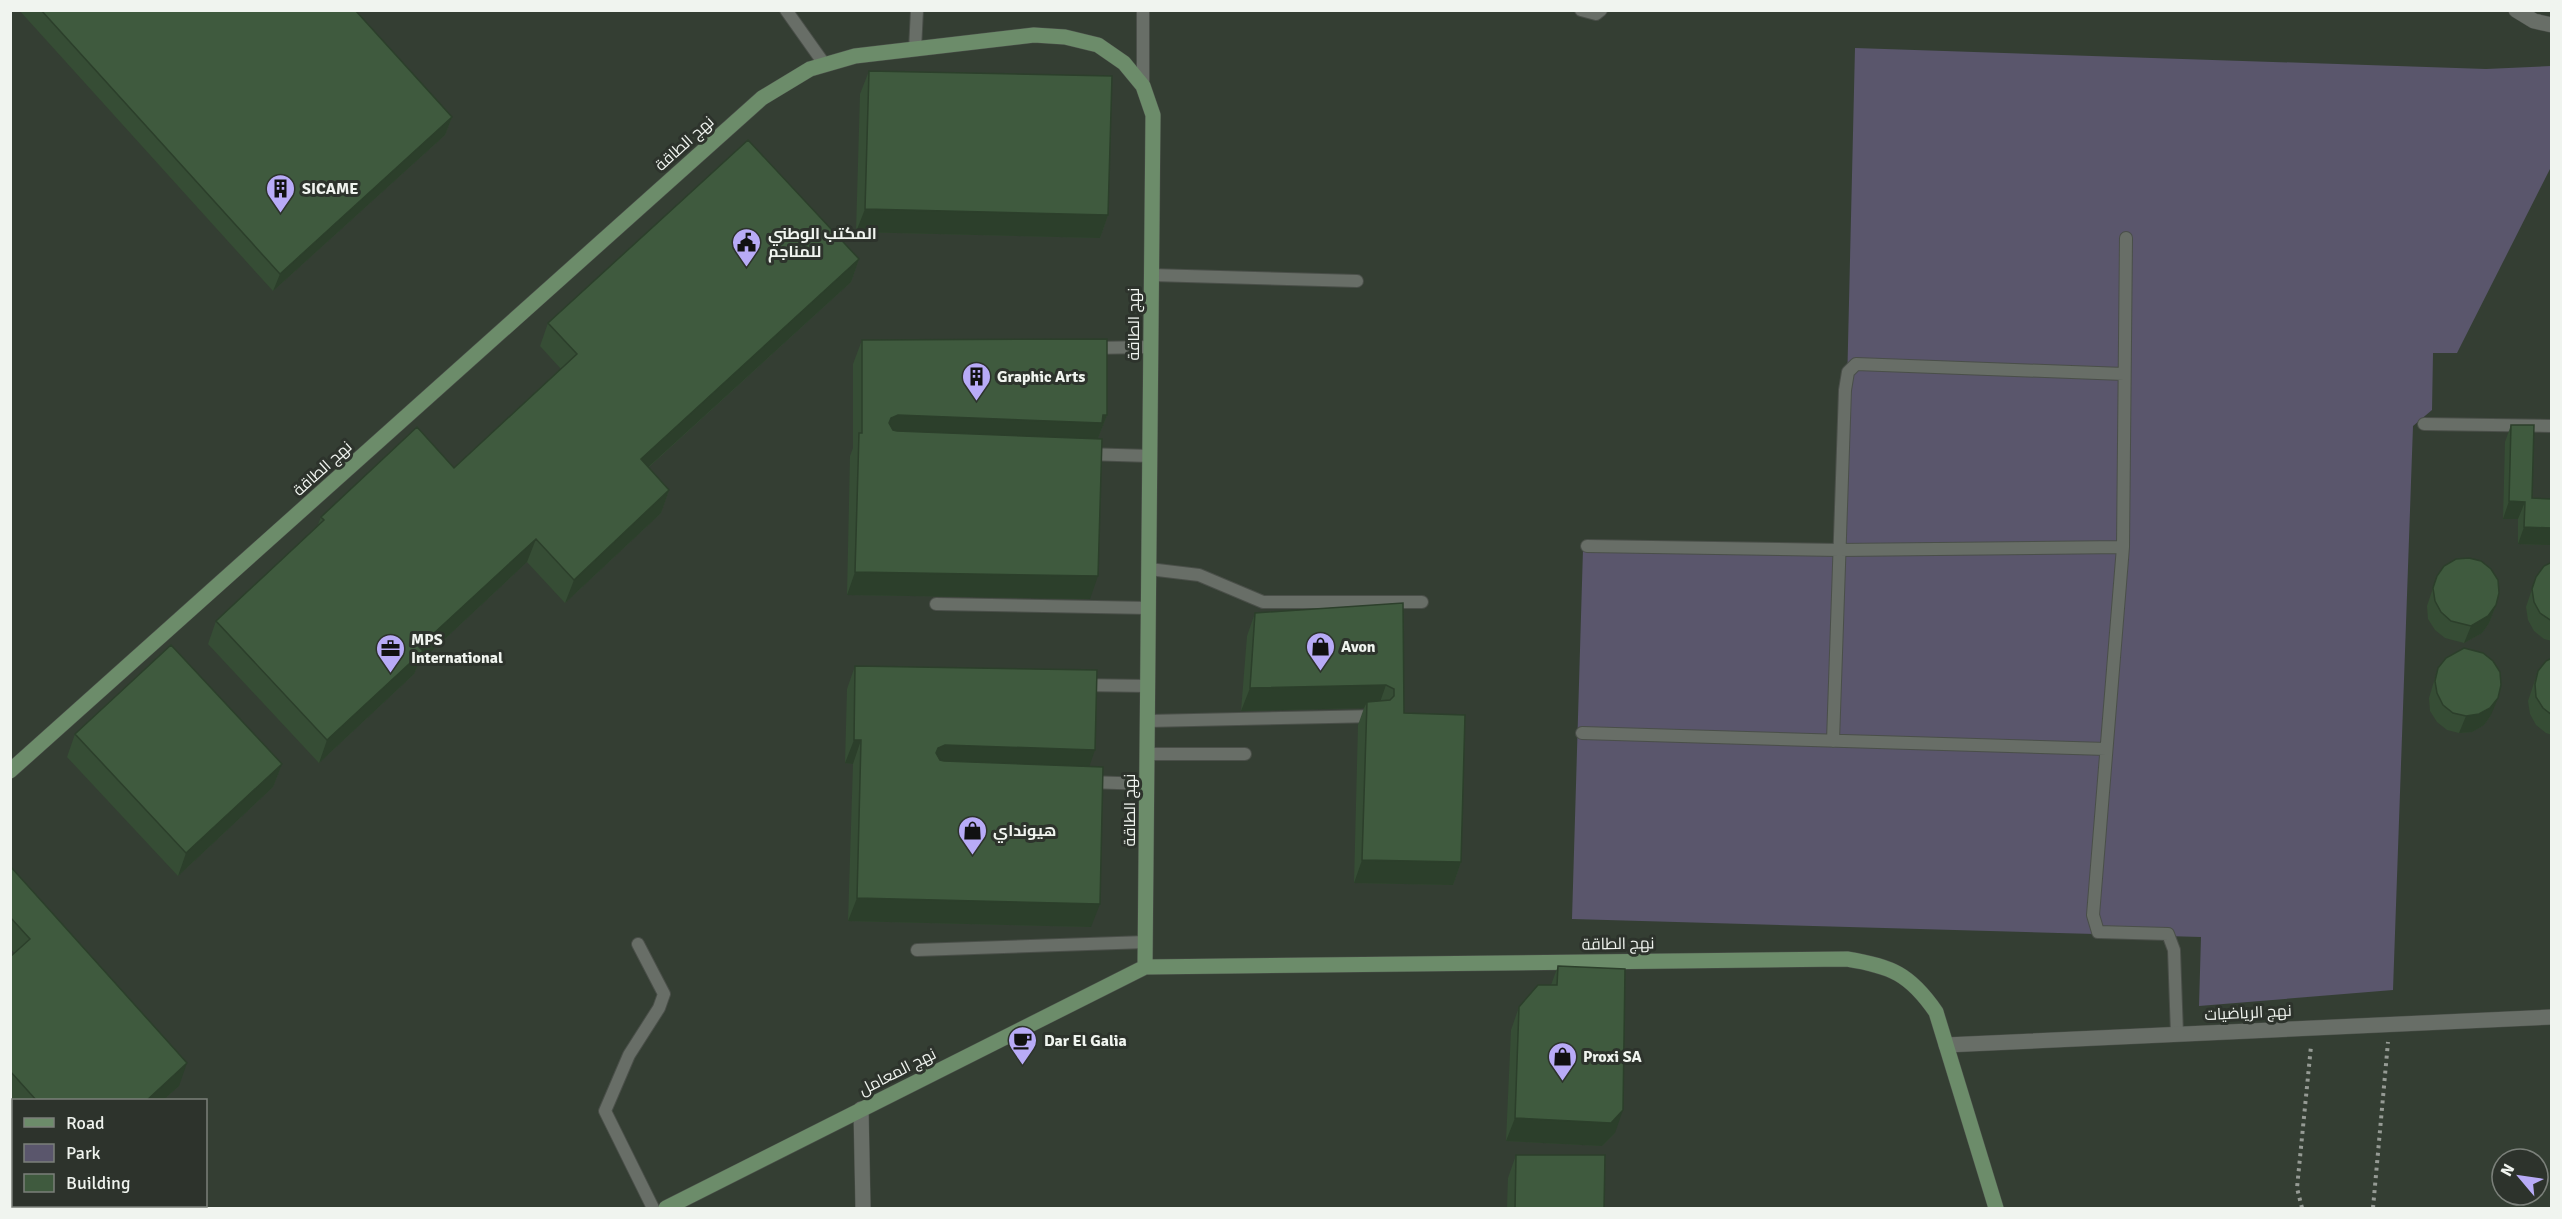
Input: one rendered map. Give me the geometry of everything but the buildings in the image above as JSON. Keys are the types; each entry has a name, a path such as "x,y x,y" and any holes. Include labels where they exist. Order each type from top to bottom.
{"street":[{"path":"2516,10 2534,21 2552,25"},
{"name":"نهج الطاقة","path":"10,771 762,98 810,69 855,56 1034,35 1065,37 1098,45 1124,63 1143,86 1153,115 1145,967 1847,958 1881,965 1904,977 1922,992 1936,1012 1996,1209"},
{"name":"نهج المعامل","path":"666,1209 1145,967"},
{"name":"نهج الرياضيات","path":"1946,1046 2552,1017"},
{"path":"861,1109 863,1209"}],"lane":[{"path":"786,10 825,65"},
{"path":"915,49 918,10"},
{"path":"1143,10 1143,86"},
{"path":"1581,10 1596,14 1601,10"},
{"path":"2126,238 2123,547 2093,915 2098,932 2168,934 2174,950 2178,1034"},
{"path":"1152,275 1357,281"},
{"path":"1079,348 1151,347"},
{"path":"1833,741 1845,390 1848,372 1856,364 2124,374"},
{"path":"2424,424 2552,426"},
{"path":"1067,453 1150,456"},
{"path":"1587,546 1839,550 2123,547"},
{"path":"1149,569 1199,575 1263,602 1422,602"},
{"path":"936,604 1149,608"},
{"path":"1070,685 1148,686"},
{"path":"1148,721 1378,716"},
{"path":"1582,733 2106,750"},
{"path":"1147,754 1245,754"},
{"path":"1076,781 1147,784"},
{"path":"917,950 1146,942"},
{"path":"638,944 664,994 659,1008 629,1055 605,1110 653,1209"}],"path":[{"path":"2373,1209 2390,1023"},
{"path":"2302,1209 2297,1188 2313,1027"}],"shaded area":[{"path":"10,11 2551,11 2551,1208 11,1208"}],"green space":[{"path":"1855,48 2486,69 2551,66 2551,167 2457,353 2433,353 2432,410 2413,426 2393,990 2199,1006 2201,937 1572,919 1583,549 1843,556"}],"place":[{"name":"SICAME","path":"281,214"},
{"name":"المكتب الوطني للمناجم","path":"747,268"},
{"name":"Graphic Arts","path":"976,402"},
{"name":"Avon","path":"1320,672"},
{"name":"MPS International","path":"390,674"},
{"name":"هيونداي","path":"972,856"},
{"name":"Dar El Galia","path":"1023,1066"},
{"name":"Proxi SA","path":"1562,1082"}]}
